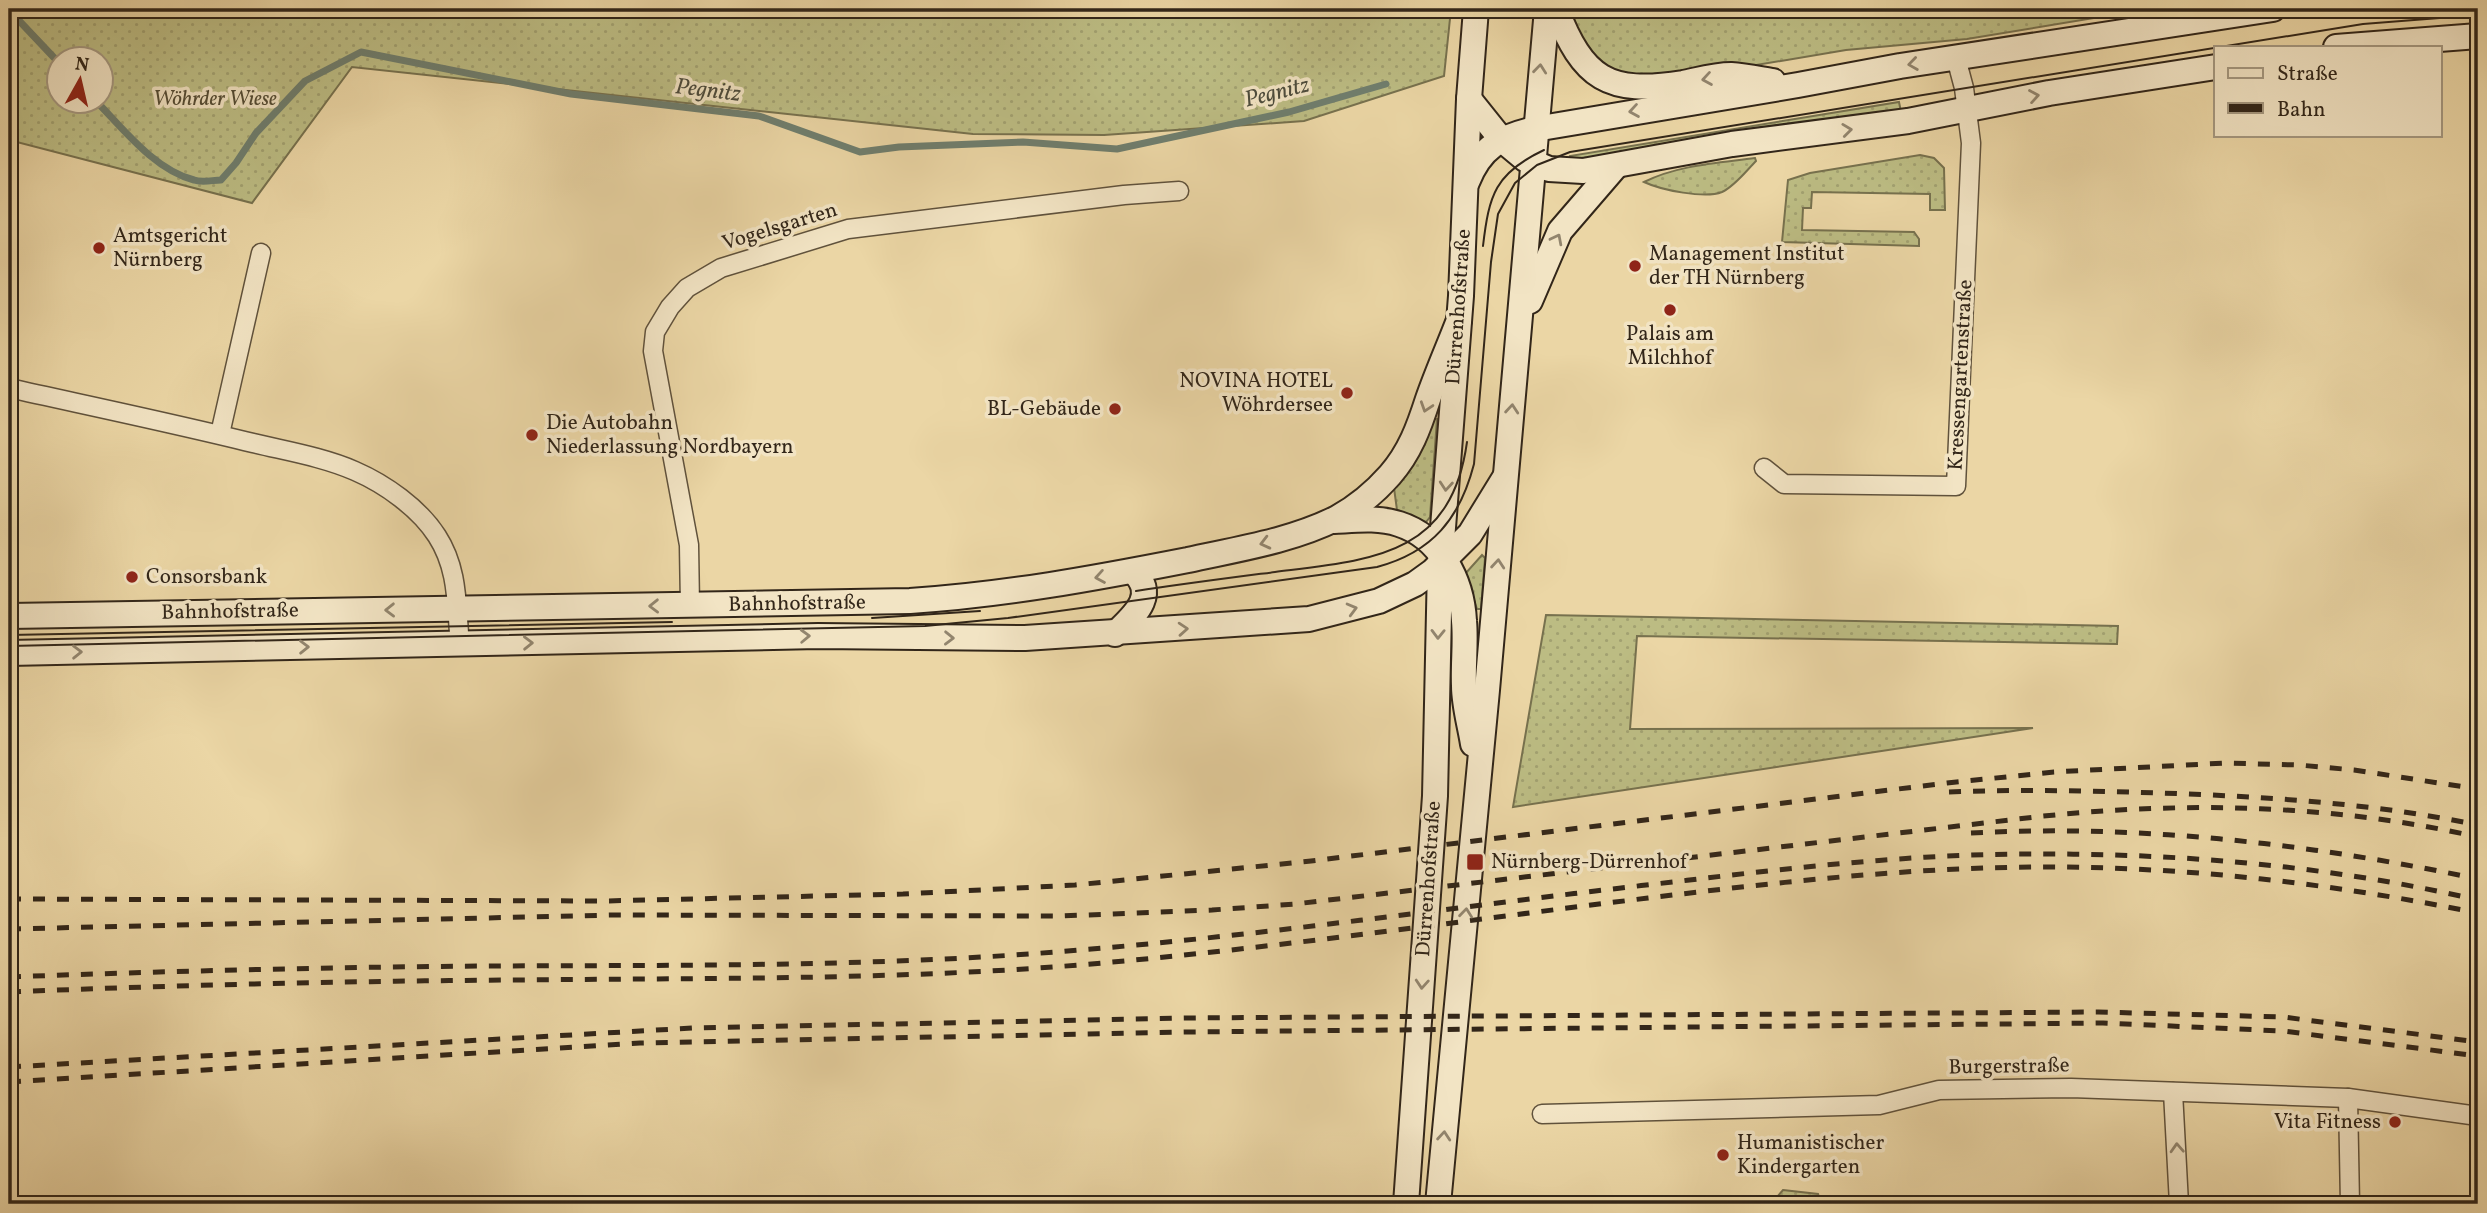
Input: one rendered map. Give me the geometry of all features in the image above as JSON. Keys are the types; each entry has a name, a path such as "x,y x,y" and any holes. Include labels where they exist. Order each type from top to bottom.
{"main road":[{"name":"Dürrenhofstraße","path":"1406,1204 1435,787 1442,560 1459,320 1476,9"},
{"name":"Dürrenhofstraße","path":"1438,1204 1479,779 1546,9"},
{"path":"1556,9 1583,62 1599,76 1612,82 1646,88 1730,75 1798,85"},
{"path":"1465,186 1477,162 1487,150 1501,139 1535,129 1900,66 2273,9"},
{"path":"2349,46 2478,36"},
{"path":"1469,99 1515,152 1533,163 1560,171 1583,171 1732,144 1908,121 2049,93 2214,66"},
{"name":"Dürrenhofstraße","path":"1520,324 1560,231 1616,166"},
{"name":"Bahnhofstraße","path":"9,616 864,603 949,598 1133,571 1297,534 1330,521 1365,500 1405,456 1417,433 1459,320"},
{"name":"Bahnhofstraße","path":"9,653 818,636 1012,638 1272,623 1332,615 1368,605 1399,592 1442,560 1470,534 1505,477"},
{"name":"Dürrenhofstraße","path":"1330,521 1378,520 1401,524 1420,534 1442,560 1455,582 1464,614 1464,688 1479,779"},
{"path":"1115,634 1136,613 1144,600 1143,584 1133,571"}],"street":[{"name":"Kressengartenstraße","path":"1764,468 1784,484 1956,486 1970,144 1967,109 1956,58"},
{"name":"Vogelsgarten","path":"690,606 689,545 653,351 655,332 670,307 687,288 721,268 848,229 1179,191"},
{"path":"220,434 261,253"},
{"path":"9,388 220,434 331,462 356,471 381,485 410,507 436,534 450,561 458,608 460,644"},
{"name":"Burgerstraße","path":"1542,1114 1879,1105 1939,1090 2071,1088 2348,1098 2478,1116"},
{"path":"2173,1092 2179,1204"},
{"path":"2348,1098 2350,1204"}],"green space":[{"name":"Wöhrder Wiese","path":"9,9 1451,9 1444,76 1304,121 1104,135 973,134 352,67 252,203 9,140"},
{"path":"1571,9 2166,9 2136,11 1967,39 1846,50 1661,81 1623,76 1593,57 1577,29"},
{"path":"1899,102 1901,112 1571,162 1570,156"},
{"path":"1920,155 1934,158 1944,168 1945,210 1930,210 1930,194 1812,192 1811,208 1803,208 1802,230 1914,232 1919,239 1919,246 1782,242 1788,180 1810,173"},
{"path":"1755,158 1756,161 1736,182 1714,194 1683,193 1644,182 1684,168"},
{"path":"1433,419 1437,419 1430,517 1426,522 1397,510 1394,488"},
{"path":"1482,555 1485,558 1481,609 1477,609 1465,574"},
{"path":"1546,615 2118,626 2117,644 1637,636 1630,729 2033,728 1513,807"},
{"path":"1783,1190 1818,1194 1821,1204 1771,1204"}],"waterway":[{"name":"Pegnitz","path":"9,10 46,49"},
{"name":"Pegnitz","path":"110,116 166,168 197,181 204,181 221,180 256,133 305,81 361,52 571,94 759,116 860,152 899,147 1023,142 1117,149 1289,112 1386,84"}],"tram line":[{"path":"2227,46 2363,24 2478,15"},
{"path":"9,646 925,626 1008,618 1377,567 1414,552 1429,542 1452,516 1461,501 1474,464 1491,262 1498,214 1515,183 1537,165 1570,152 2214,48"},
{"path":"1483,246 1488,213 1497,188 1515,168 1544,150"},
{"path":"1136,591 1343,563 1401,546 1425,531 1444,509 1458,480 1467,442"},
{"path":"872,618 980,611"},
{"path":"9,635 672,622"}],"railway":[{"path":"9,899 604,901 903,894 1075,885 1311,861 1947,783 2054,772 2225,763 2354,770 2478,789"},
{"path":"1949,792 2098,791 2261,798 2370,807 2478,825"},
{"path":"9,929 614,915 1061,916 1212,910 1295,904 2035,817 2146,809 2313,812 2423,826 2478,837"},
{"path":"1971,833 2099,831 2162,834 2353,856 2478,879"},
{"path":"9,977 373,967 787,964 1006,956 1228,936 1813,866 1999,854 2155,857 2263,865 2371,879 2478,900"},
{"path":"9,992 328,982 799,977 1009,970 1222,951 1797,881 1996,868 2155,870 2263,879 2478,913"},
{"path":"9,1067 693,1028 1186,1018 2098,1012 2283,1017 2478,1042"},
{"path":"9,1082 640,1043 1186,1032 2103,1023 2283,1031 2478,1056"}],"place":[{"name":"Amtsgericht Nürnberg","path":"99,248"},
{"name":"Management Institut der TH Nürnberg","path":"1635,266"},
{"name":"Palais am Milchhof","path":"1670,310"},
{"name":"NOVINA HOTEL Wöhrdersee","path":"1347,393"},
{"name":"BL-Gebäude","path":"1115,409"},
{"name":"Die Autobahn Niederlassung Nordbayern","path":"532,435"},
{"name":"Consorsbank","path":"132,577"},
{"name":"Nürnberg-Dürrenhof","path":"1475,862"},
{"name":"Vita Fitness","path":"2395,1122"},
{"name":"Humanistischer Kindergarten","path":"1723,1155"}]}
